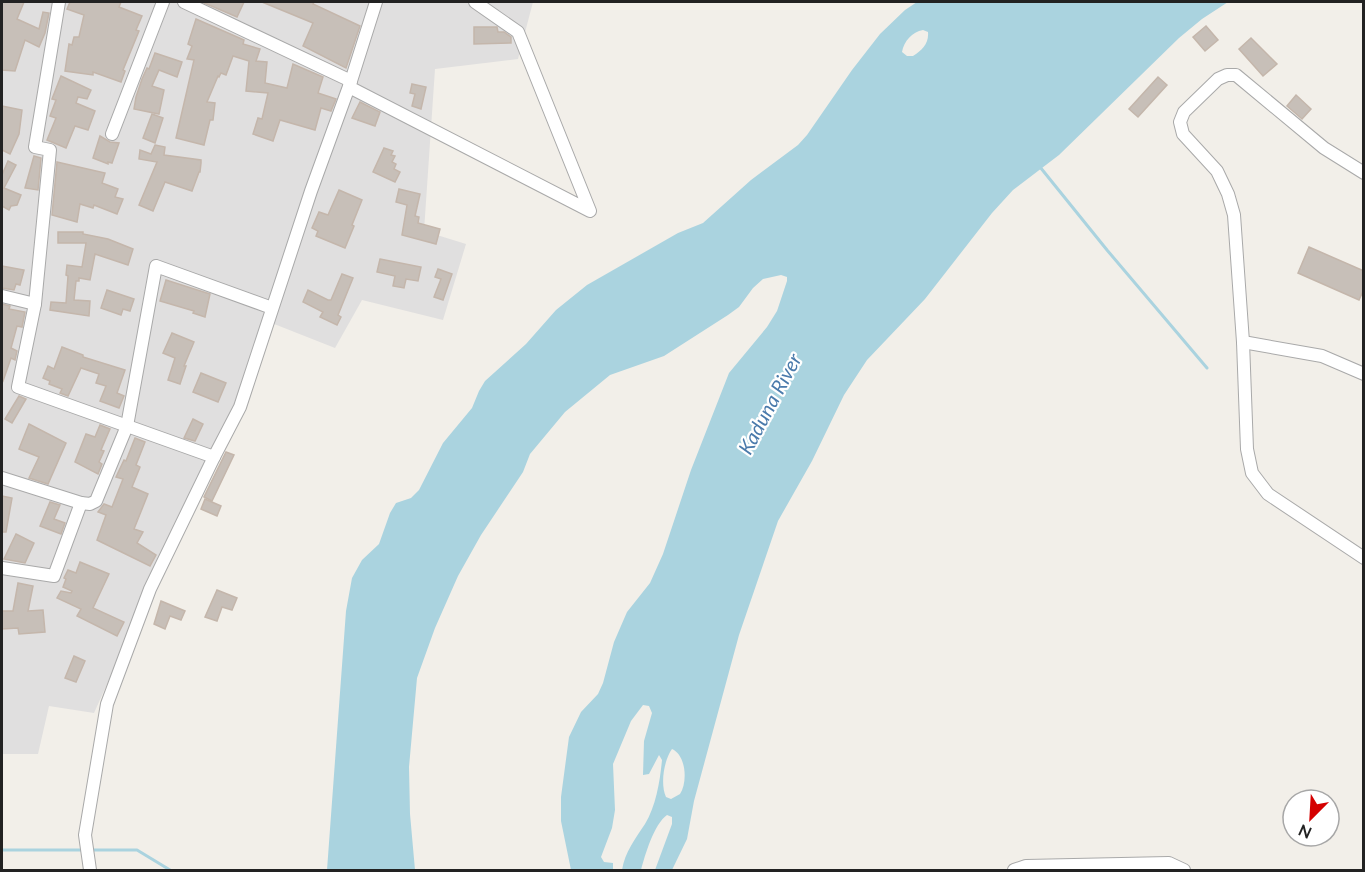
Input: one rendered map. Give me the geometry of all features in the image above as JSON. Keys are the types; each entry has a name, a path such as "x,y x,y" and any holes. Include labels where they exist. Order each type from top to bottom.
{"street":[{"path":"60,2 35,147 50,150 35,304 18,387 214,457"},
{"path":"112,134 163,2"},
{"path":"184,2 350,84 590,212 518,32 475,2"},
{"path":"90,870 86,835 107,704 150,589 240,407 376,2"},
{"path":"1364,172 1324,148 1236,75 1218,79 1184,112 1180,122 1183,134 1217,171 1228,194 1234,215 1243,342 1247,449 1252,473 1268,494 1364,558"},
{"path":"2,478 81,503 90,504 96,501 128,426 156,266 272,308"},
{"path":"2,296 35,304"},
{"path":"1243,342 1322,356 1364,374"},
{"path":"2,568 54,576 81,503"},
{"path":"1014,870 1026,866 1169,863 1184,870"}],"shaded area":[{"path":"2,2 533,2 518,59 435,69 424,231 466,244 443,320 362,300 335,348 264,320 233,418 145,599 94,713 49,706 38,754 2,754"}],"water":[{"name":"Kaduna River","path":"917,2 1228,2 1179,38 1059,155 1013,190 992,213 925,299 867,360 844,395 812,461 778,521 739,635 694,801 687,839 672,870 655,870 672,824 672,817 667,815 654,832 641,870 622,870 628,851 652,809 660,776 662,760 659,755 649,774 643,775 644,741 652,713 649,706 643,705 631,721 613,764 615,810 612,828 601,857 604,862 613,863 613,870 571,870 561,821 561,797 569,737 581,712 598,694 614,642 627,612 650,583 663,554 691,470 729,373 767,327 777,311 787,281 787,277 781,275 763,279 739,307 664,356 610,375 565,412 530,454 523,472 481,535 458,576 435,628 417,678 409,767 415,870 327,870 346,611 352,578 362,560 379,544 396,503 411,498 419,490 443,443 472,408 485,381 526,344 556,310 587,285 678,233 703,223 751,180 798,145 880,34","holes":["923,30 928,32 924,46 913,56 907,56 902,52 907,41 912,35","672,749 677,752 683,763 685,776 680,794 671,799 666,797 663,779 667,759"]}],"building":[{"path":"2,2 24,2 17,19 39,29 43,12 49,13 45,33 39,47 25,40 15,71 2,70"},
{"path":"70,2 121,2 119,7 142,16 121,82 93,72 93,75 65,71 69,44 72,45 74,37 79,37 84,15 67,9"},
{"path":"202,2 244,2 237,17"},
{"path":"262,2 314,2 313,4 360,26 346,68 303,46 313,23"},
{"path":"196,19 244,40 243,44 260,49 256,61 267,62 265,83 287,88 293,64 323,77 318,93 336,99 331,111 321,108 315,130 280,120 273,141 253,134 258,118 262,119 268,93 246,91 249,61 233,56 226,75 221,73 218,76 207,102 215,103 213,120 210,120 204,145 176,138 194,60 187,59 192,46 188,44"},
{"path":"1206,26 1218,40 1205,51 1193,37"},
{"path":"474,27 497,27 498,32 504,32 511,37 511,43 474,44"},
{"path":"1251,38 1277,64 1263,76 1239,49"},
{"path":"155,53 182,62 177,77 159,70 152,86 164,90 159,114 134,109 142,79"},
{"path":"61,76 91,90 87,99 78,97 76,103 95,111 88,130 75,126 66,148 47,140 56,118 50,116 56,100 52,99"},
{"path":"1158,77 1167,85 1138,117 1129,109"},
{"path":"412,84 426,87 421,109 412,106 415,94 410,93"},
{"path":"1296,95 1311,109 1302,119 1287,106"},
{"path":"360,102 380,112 375,126 352,118"},
{"path":"2,106 22,110 19,134 10,154 2,150"},
{"path":"152,114 163,118 155,143 143,138"},
{"path":"100,136 110,142 119,143 112,163 108,162 108,164 93,158"},
{"path":"155,145 165,147 164,155 201,160 201,163 200,172 192,191 165,182 153,211 139,205 157,162 139,159 140,150 151,154"},
{"path":"384,148 393,151 391,155 395,156 392,162 396,164 394,169 400,172 395,182 373,172"},
{"path":"34,156 41,158 38,190 25,188"},
{"path":"8,161 16,165 4,188 21,195 17,205 11,206 9,210 2,206 2,175"},
{"path":"57,162 105,173 102,183 118,189 115,197 123,199 117,214 94,205 93,208 80,204 77,222 52,215"},
{"path":"399,189 420,194 415,216 419,217 418,223 440,229 436,244 402,235 407,205 396,202"},
{"path":"339,190 362,200 345,248 316,236 318,231 312,228 319,212 328,215"},
{"path":"58,232 83,232 83,234 108,239 133,249 128,265 95,254 90,280 79,278 79,281 76,281 74,300 90,301 89,316 50,310 51,302 66,303 67,265 82,267 86,243 58,243"},
{"path":"1309,247 1364,271 1364,289 1359,300 1298,273"},
{"path":"380,259 421,267 418,281 406,279 404,288 393,286 395,276 377,272"},
{"path":"2,266 24,270 20,285 16,284 14,290 2,288"},
{"path":"438,269 452,274 443,300 434,297 441,279 435,277"},
{"path":"342,274 353,278 338,315 341,317 337,325 320,317 323,312 303,302 308,290 331,300"},
{"path":"166,280 210,294 205,317 193,313 194,311 160,301"},
{"path":"107,290 134,299 130,311 123,309 121,315 101,308"},
{"path":"2,304 10,306 9,309 25,312 22,327 17,326 11,348 17,351 15,360 11,358 3,381 2,380"},
{"path":"172,333 194,342 184,366 186,366 180,384 168,380 175,358 163,353"},
{"path":"62,347 83,355 83,357 125,370 117,393 124,396 119,408 100,401 106,386 96,383 99,374 81,368 68,396 60,393 62,389 49,384 50,381 43,378 48,366 54,369"},
{"path":"201,373 226,383 218,402 193,392"},
{"path":"19,396 26,399 12,423 5,419"},
{"path":"193,419 203,424 195,441 184,438"},
{"path":"29,424 66,443 48,484 29,478 39,457 19,449"},
{"path":"100,425 110,429 101,450 104,451 99,462 102,464 98,474 75,462 86,434 95,437"},
{"path":"135,438 145,442 136,465 140,467 132,487 148,494 134,529 143,532 137,543 156,555 150,566 97,540 106,515 98,512 104,504 112,507 123,479 116,477 124,460 126,461"},
{"path":"226,452 234,455 212,501 204,497"},
{"path":"2,496 12,498 6,532 2,532"},
{"path":"205,499 221,506 217,516 201,509"},
{"path":"50,502 60,505 54,519 65,523 61,534 40,526"},
{"path":"16,534 34,543 25,563 4,559"},
{"path":"80,562 109,574 93,608 124,622 117,636 77,616 81,609 57,598 61,591 71,593 72,591 63,587 66,579 64,578 68,570 76,573"},
{"path":"18,583 33,586 28,611 43,610 45,632 19,634 18,628 2,629 2,611 13,611"},
{"path":"217,590 237,598 232,610 222,607 217,621 205,617"},
{"path":"161,601 185,611 181,620 170,616 165,629 154,624"},
{"path":"74,656 85,661 76,682 65,678"}],"waterway":[{"path":"1040,167 1207,368"},
{"path":"2,850 84,850"},
{"path":"90,850 137,850 170,870"}]}
